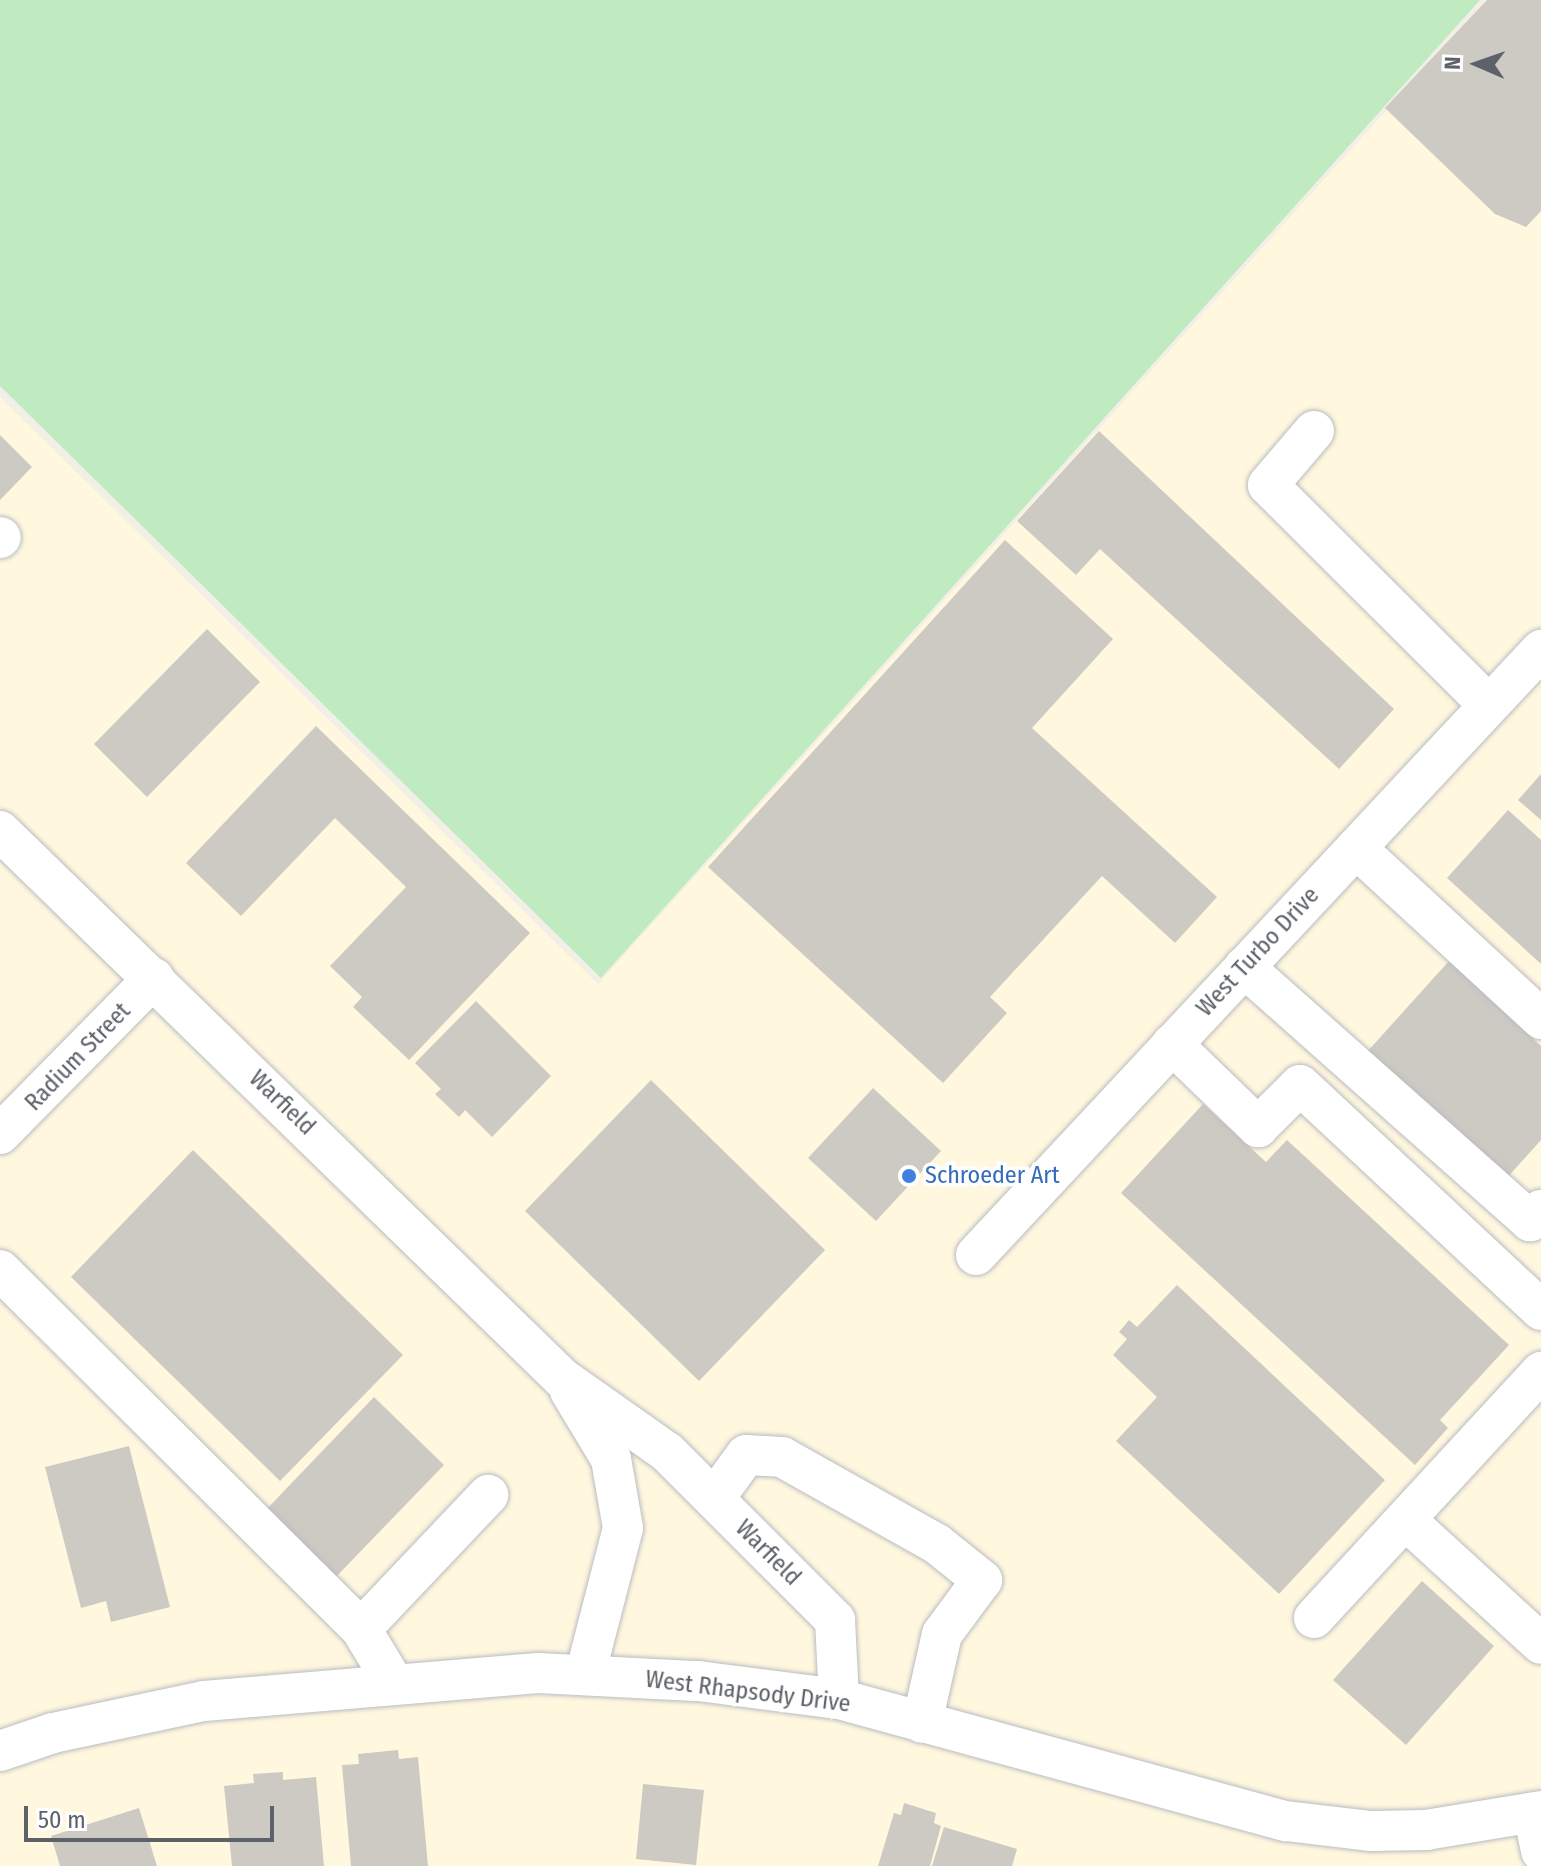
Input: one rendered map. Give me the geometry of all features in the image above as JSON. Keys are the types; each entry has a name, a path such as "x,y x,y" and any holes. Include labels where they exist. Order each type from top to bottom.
{"street":[{"path":"1314,431 1268,485 1489,705"},
{"name":"West Turbo Drive","path":"976,1255 1541,650"},
{"name":"Warfield","path":"0,831 562,1378 667,1452 835,1620 839,1699"},
{"path":"1356,848 1541,1019"},
{"path":"1244,967 1530,1221 1541,1210"},
{"name":"Radium Street","path":"0,1134 154,978"},
{"path":"1172,1044 1258,1127 1300,1085 1541,1310"},
{"path":"0,1270 361,1629 393,1682"},
{"path":"1314,1618 1408,1522 1541,1372"},
{"name":"Warfield","path":"562,1378 611,1459 623,1528 585,1675"},
{"path":"714,1499 746,1455 782,1457 937,1544 982,1580 942,1634 922,1723"},
{"path":"361,1629 488,1495"},
{"path":"1408,1522 1541,1644"},
{"name":"West Rhapsody Drive","path":"0,1751 53,1733 204,1701 393,1682 585,1675 698,1681 839,1699 1286,1821 1371,1831 1538,1825"}],"shaded area":[{"path":"1486,0 1541,0 1541,1866 0,1866 0,397 598,984"}],"green space":[{"path":"0,0 1480,0 601,978 0,386"}],"building":[{"path":"1487,0 1541,0 1541,211 1526,227 1495,214 1385,108"},
{"path":"1099,431 1394,709 1339,769 1100,549 1076,575 1017,521"},
{"path":"0,435 32,467 0,500"},
{"path":"1005,540 1113,639 1032,728 1217,897 1175,943 1102,876 990,997 1007,1013 943,1083 708,867"},
{"path":"207,629 260,682 147,797 94,744"},
{"path":"316,726 530,933 409,1060 353,1007 362,997 330,966 406,887 335,818 241,916 186,863"},
{"path":"1541,774 1541,820 1518,800"},
{"path":"1508,810 1541,840 1541,964 1447,878"},
{"path":"1449,961 1541,1046 1541,1140 1505,1180 1366,1053"},
{"path":"476,1001 551,1076 492,1137 465,1110 459,1117 435,1094 441,1089 415,1063"},
{"path":"651,1080 825,1250 699,1381 525,1211"},
{"path":"873,1088 941,1151 876,1221 808,1158"},
{"path":"1203,1104 1266,1162 1287,1140 1509,1345 1440,1420 1448,1428 1415,1465 1121,1193"},
{"path":"193,1150 403,1355 280,1481 71,1277"},
{"path":"1177,1285 1385,1480 1279,1594 1116,1441 1157,1397 1113,1355 1127,1339 1119,1332 1129,1320 1137,1327"},
{"path":"374,1397 444,1465 331,1582 262,1514"},
{"path":"129,1446 170,1607 111,1622 106,1601 81,1608 45,1467"},
{"path":"1422,1581 1494,1646 1406,1745 1333,1680"},
{"path":"398,1750 399,1759 418,1757 428,1866 351,1866 342,1765 359,1764 358,1754"},
{"path":"283,1772 283,1780 316,1777 324,1866 232,1866 224,1786 254,1783 253,1774"},
{"path":"643,1784 704,1790 696,1865 636,1859"},
{"path":"904,1803 936,1813 934,1823 941,1826 930,1866 878,1866 894,1813 901,1815"},
{"path":"139,1808 157,1866 60,1866 51,1836"},
{"path":"944,1827 1017,1849 1012,1866 932,1866"}],"place":[{"name":"Schroeder Art","path":"909,1176"}]}
